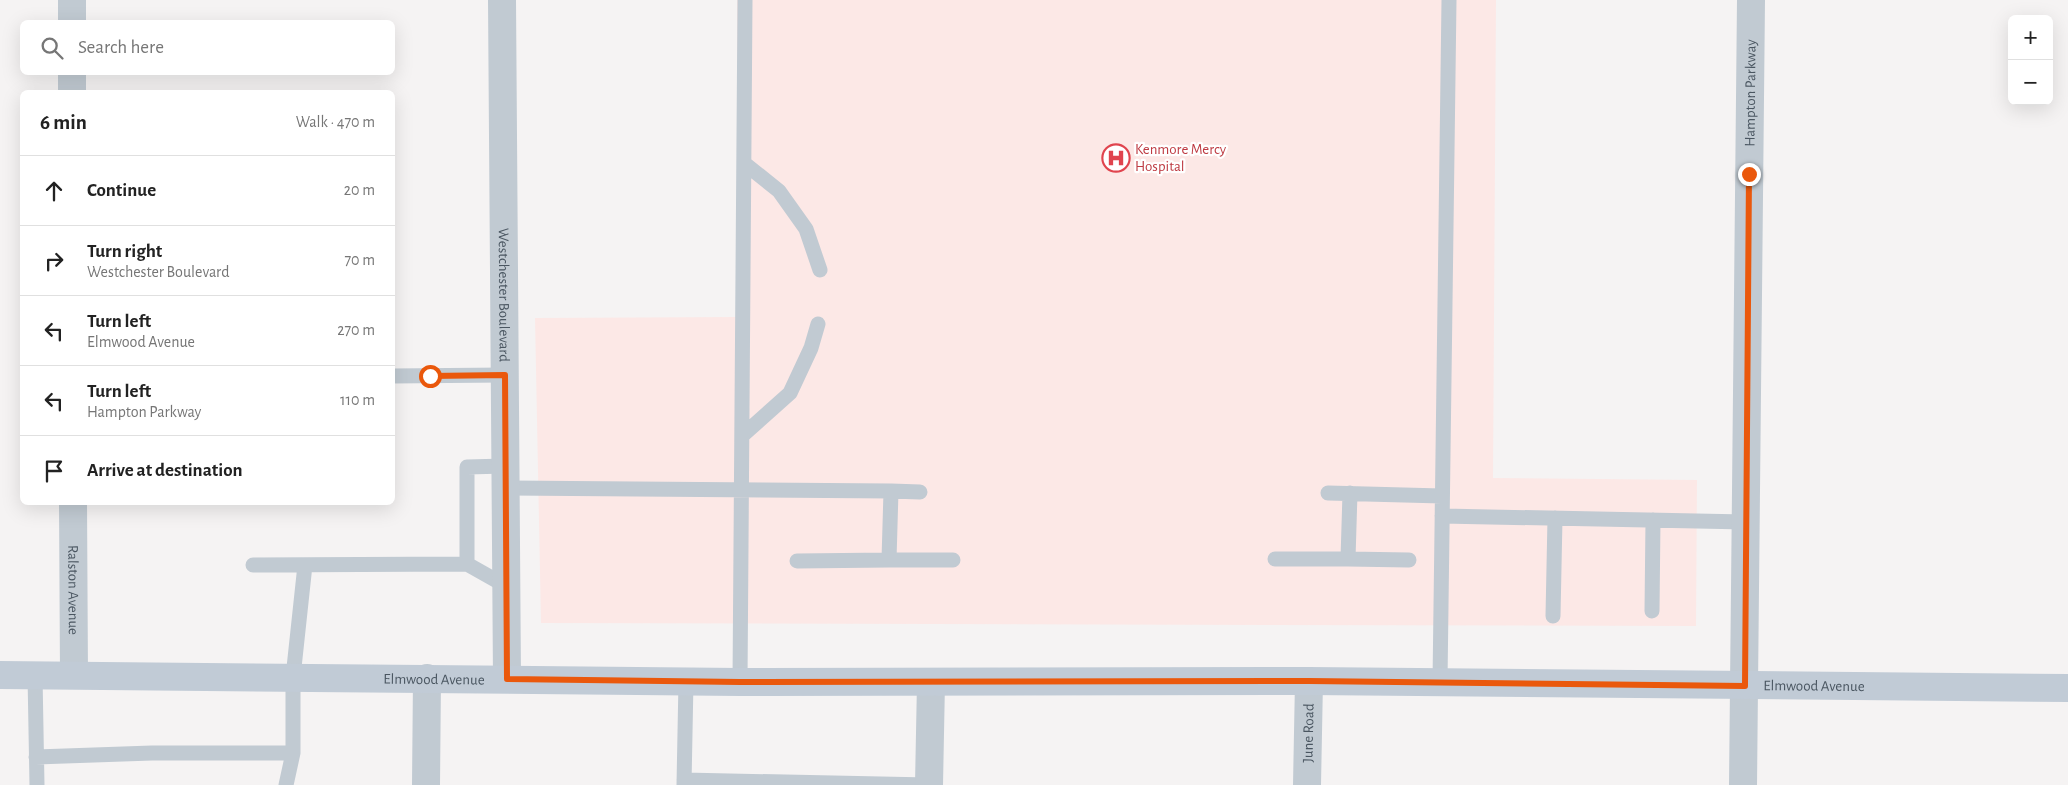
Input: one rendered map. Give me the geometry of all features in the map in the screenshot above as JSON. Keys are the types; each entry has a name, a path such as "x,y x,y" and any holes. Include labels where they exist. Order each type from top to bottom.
{"street":[{"path":"72,0 72,20"},
{"name":"Westchester Boulevard","path":"502,0 507,679"},
{"name":"Hampton Parkway","path":"1743,785 1750,0"},
{"path":"72,75 72,90"},
{"name":"Ralston Avenue","path":"73,505 74,676"},
{"name":"Elmwood Avenue","path":"0,675 740,682 1309,681 2068,688"},
{"path":"426,785 427,678"},
{"name":"June Road","path":"1307,785 1309,681"},
{"path":"929,785 931,682"}],"lane":[{"path":"740,682 745,0"},
{"path":"1440,682 1449,0"},
{"path":"744,163 779,192 806,230 820,270"},
{"path":"743,435 790,393 811,348 818,324"},
{"path":"395,376 505,375"},
{"path":"467,564 467,467 506,477 742,488 920,492"},
{"path":"889,560 891,491"},
{"path":"1328,493 1442,496"},
{"path":"1348,559 1350,493"},
{"path":"1442,516 1746,522"},
{"path":"1553,616 1554,518"},
{"path":"1652,611 1653,520"},
{"path":"1275,559 1409,560"},
{"path":"796,561 953,560"},
{"path":"254,565 467,564 506,586"},
{"path":"286,785 292,753 293,677 305,565"},
{"path":"35,676 37,785"},
{"path":"686,681 684,782 929,785"},
{"path":"36,757 152,752 292,753"}],"shaded area":[{"name":"Kenmore Mercy Hospital","path":"737,0 1496,0 1493,478 1697,480 1696,626 541,623 535,318 737,317"}],"place":[{"name":"Kenmore Mercy Hospital","path":"1116,158"}],"route":[{"path":"430,376 505,375 507,679 740,682 1309,681 1745,686 1749,174"}]}
